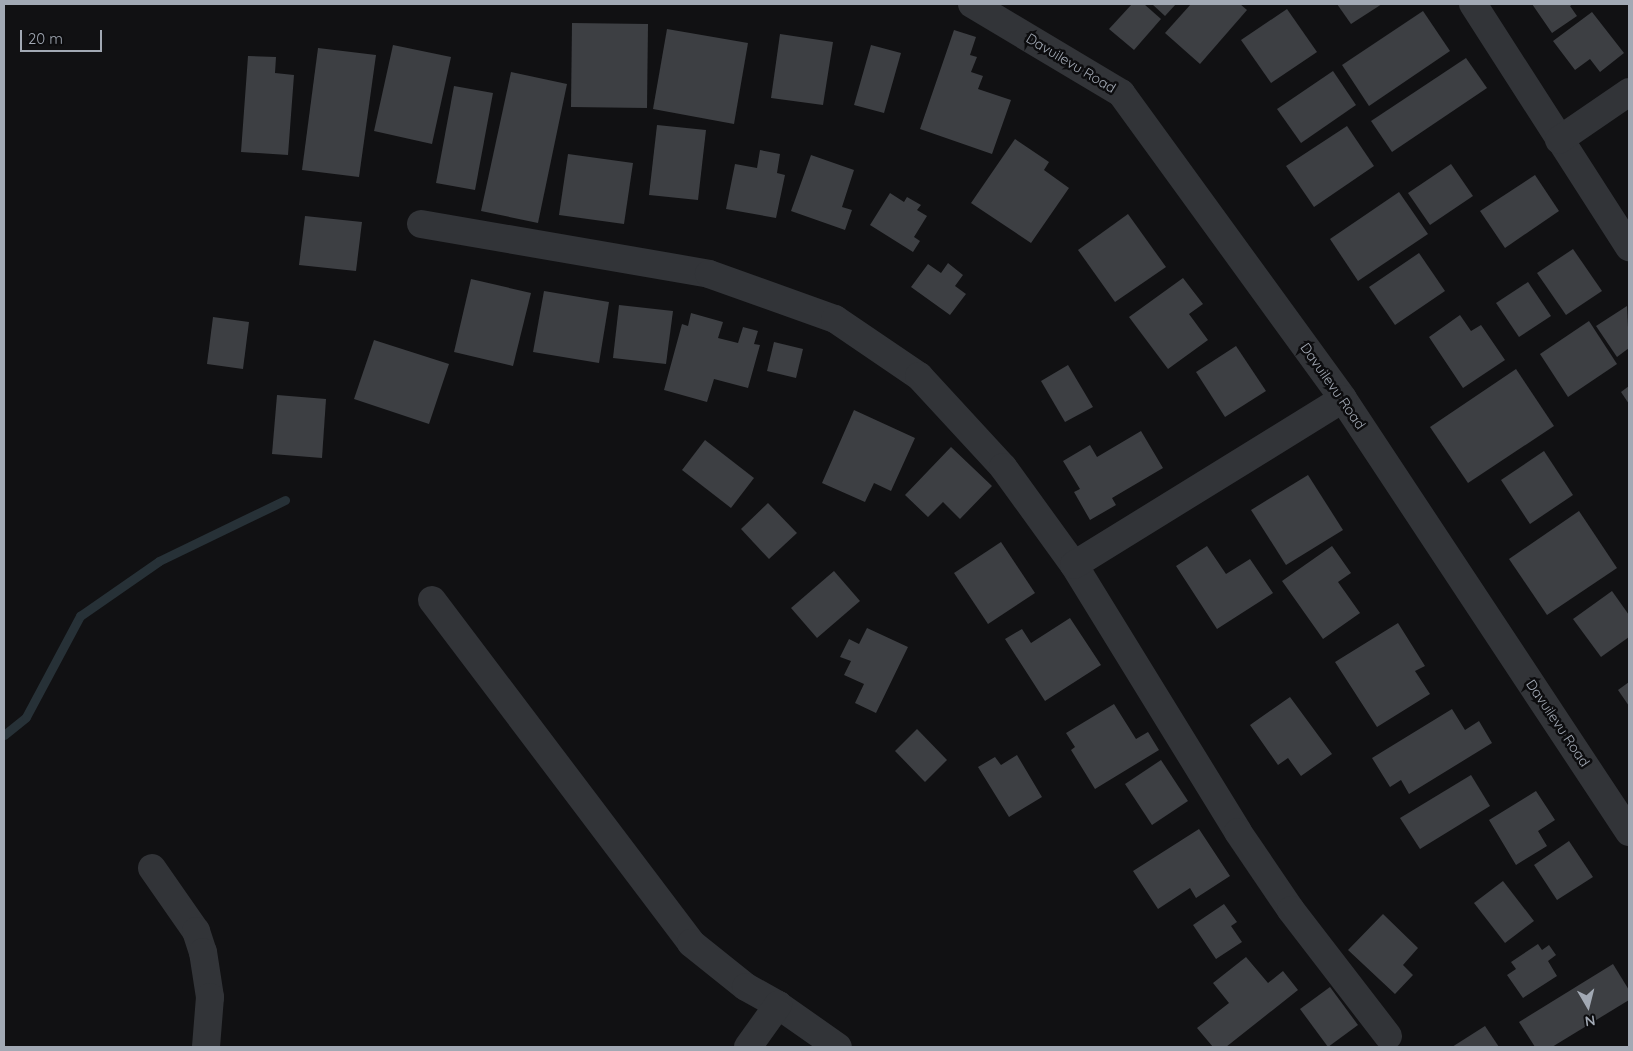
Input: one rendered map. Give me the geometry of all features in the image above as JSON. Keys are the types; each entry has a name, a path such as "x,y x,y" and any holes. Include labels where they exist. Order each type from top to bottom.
{"street":[{"name":"Davuilevu Road","path":"972,4 1121,92 1343,399 1629,832"},
{"path":"1474,4 1629,247"},
{"path":"1559,140 1629,92"},
{"path":"421,224 709,274 835,319 919,376 1003,467 1074,565 1238,832 1291,910 1388,1036"},
{"path":"1074,565 1343,399"},
{"path":"432,600 668,916 717,966 778,1005 838,1047"},
{"path":"152,868 196,931 203,952 210,997 206,1047"},
{"path":"748,1047 778,1005"}],"building":[{"path":"1132,4 1144,4 1161,19 1134,50 1109,29"},
{"path":"1152,4 1176,4 1165,16"},
{"path":"1191,4 1240,4 1247,10 1200,64 1165,33"},
{"path":"1337,4 1382,4 1351,24"},
{"path":"1532,4 1573,4 1570,6 1577,16 1552,33"},
{"path":"1287,9 1317,52 1271,83 1241,40"},
{"path":"1423,11 1450,51 1369,106 1342,65"},
{"path":"1592,12 1624,53 1600,72 1590,59 1575,70 1553,41"},
{"path":"572,23 648,24 647,108 571,107"},
{"path":"667,29 748,43 734,124 653,109"},
{"path":"954,30 976,37 970,55 977,57 971,72 983,76 978,89 1011,100 992,154 920,129"},
{"path":"780,34 833,42 823,105 771,98"},
{"path":"393,45 451,57 432,144 374,131"},
{"path":"871,45 901,53 884,113 854,105"},
{"path":"318,48 376,55 359,177 302,170"},
{"path":"248,56 276,57 275,73 294,75 288,155 241,152"},
{"path":"1466,58 1487,88 1392,152 1371,121"},
{"path":"1333,71 1356,105 1301,143 1277,109"},
{"path":"511,72 567,84 538,223 481,211"},
{"path":"454,86 493,93 475,190 436,183"},
{"path":"657,125 706,130 698,200 649,195"},
{"path":"1347,126 1374,166 1314,207 1286,166"},
{"path":"1015,139 1049,162 1044,170 1069,188 1031,243 971,203"},
{"path":"760,150 780,154 777,173 785,175 776,218 726,209 735,164 757,168"},
{"path":"568,154 633,163 624,224 559,215"},
{"path":"811,155 854,170 842,207 852,210 845,230 791,211"},
{"path":"1451,164 1473,196 1430,225 1408,193"},
{"path":"1535,175 1559,211 1505,248 1480,211"},
{"path":"1399,192 1428,234 1358,281 1330,239"},
{"path":"890,193 904,202 907,197 921,205 917,210 927,216 914,237 920,241 913,252 870,225"},
{"path":"1128,214 1166,267 1115,302 1078,250"},
{"path":"305,216 362,222 356,271 299,265"},
{"path":"1573,249 1602,291 1566,315 1537,273"},
{"path":"1419,253 1445,291 1395,325 1369,287"},
{"path":"948,263 963,275 955,286 966,294 950,315 911,287 928,264 941,273"},
{"path":"1183,278 1203,304 1189,314 1208,340 1168,369 1129,317"},
{"path":"471,279 531,293 513,366 454,352"},
{"path":"1528,282 1551,316 1519,337 1496,303"},
{"path":"544,291 609,302 599,363 533,352"},
{"path":"619,305 673,311 666,364 613,358"},
{"path":"1627,306 1629,348 1617,357 1596,326"},
{"path":"691,313 723,322 718,338 738,343 743,327 758,331 754,344 760,345 748,388 714,379 707,402 664,390 682,324 688,326"},
{"path":"1460,315 1471,331 1481,325 1505,360 1463,388 1429,337"},
{"path":"213,317 249,322 243,369 207,364"},
{"path":"1589,321 1617,364 1568,397 1540,354"},
{"path":"374,340 449,364 429,424 354,399"},
{"path":"774,342 803,349 796,378 767,371"},
{"path":"1236,346 1266,391 1225,417 1196,372"},
{"path":"1068,365 1093,407 1065,422 1041,381"},
{"path":"1516,369 1554,426 1468,483 1430,427"},
{"path":"1629,386 1629,404 1621,392"},
{"path":"277,395 326,399 322,458 272,454"},
{"path":"854,410 915,438 891,491 874,483 865,502 822,483"},
{"path":"1141,431 1163,468 1112,498 1116,505 1090,520 1074,492 1080,489 1063,461 1090,445 1097,457"},
{"path":"705,440 754,478 731,508 682,470"},
{"path":"951,447 992,486 960,519 943,502 928,517 905,495"},
{"path":"1544,451 1573,495 1530,524 1501,480"},
{"path":"1308,475 1343,530 1286,565 1251,510"},
{"path":"768,503 797,533 769,559 741,529"},
{"path":"1579,511 1617,568 1547,615 1509,559"},
{"path":"1001,542 1035,593 988,624 954,573"},
{"path":"1207,546 1226,574 1250,559 1273,593 1217,629 1176,566"},
{"path":"1332,546 1351,573 1338,582 1360,613 1323,639 1282,581"},
{"path":"834,571 860,601 817,638 791,608"},
{"path":"1612,591 1629,615 1629,637 1601,657 1573,619"},
{"path":"1070,618 1101,665 1045,701 1005,639 1022,629 1031,643"},
{"path":"1398,623 1425,666 1415,671 1430,694 1377,727 1335,662"},
{"path":"867,628 908,647 876,713 855,703 864,684 844,675 851,661 840,657 849,639 859,644"},
{"path":"1629,682 1629,706 1618,690"},
{"path":"1290,697 1332,754 1301,776 1288,758 1278,765 1250,725"},
{"path":"1114,704 1136,739 1148,732 1159,750 1095,789 1071,750 1075,747 1066,733"},
{"path":"1452,709 1465,730 1479,721 1492,743 1409,794 1401,780 1390,787 1372,758"},
{"path":"917,729 947,760 925,782 895,751"},
{"path":"1017,755 1042,797 1009,817 978,767 995,757 1001,765"},
{"path":"1161,760 1188,801 1152,825 1125,784"},
{"path":"1471,775 1490,806 1420,849 1400,818"},
{"path":"1536,791 1555,820 1538,831 1547,846 1516,865 1489,820"},
{"path":"1199,829 1230,876 1196,898 1190,888 1158,909 1133,871"},
{"path":"1569,841 1593,877 1557,900 1534,865"},
{"path":"1503,881 1534,921 1505,943 1474,903"},
{"path":"1224,904 1237,922 1231,926 1242,942 1216,959 1193,925"},
{"path":"1383,914 1418,948 1403,965 1413,975 1395,994 1348,950"},
{"path":"1538,944 1542,950 1549,945 1556,955 1548,961 1557,976 1523,998 1507,975 1516,969 1511,962"},
{"path":"1246,957 1268,983 1283,971 1298,990 1226,1047 1213,1047 1197,1028 1229,1003 1213,983"},
{"path":"1613,964 1629,990 1629,1000 1552,1047 1535,1047 1519,1022"},
{"path":"1330,987 1358,1025 1328,1047 1300,1009"},
{"path":"1485,1026 1499,1047 1452,1047"}],"waterway":[{"path":"4,735 26,717 80,616 159,561 285,500"}]}
